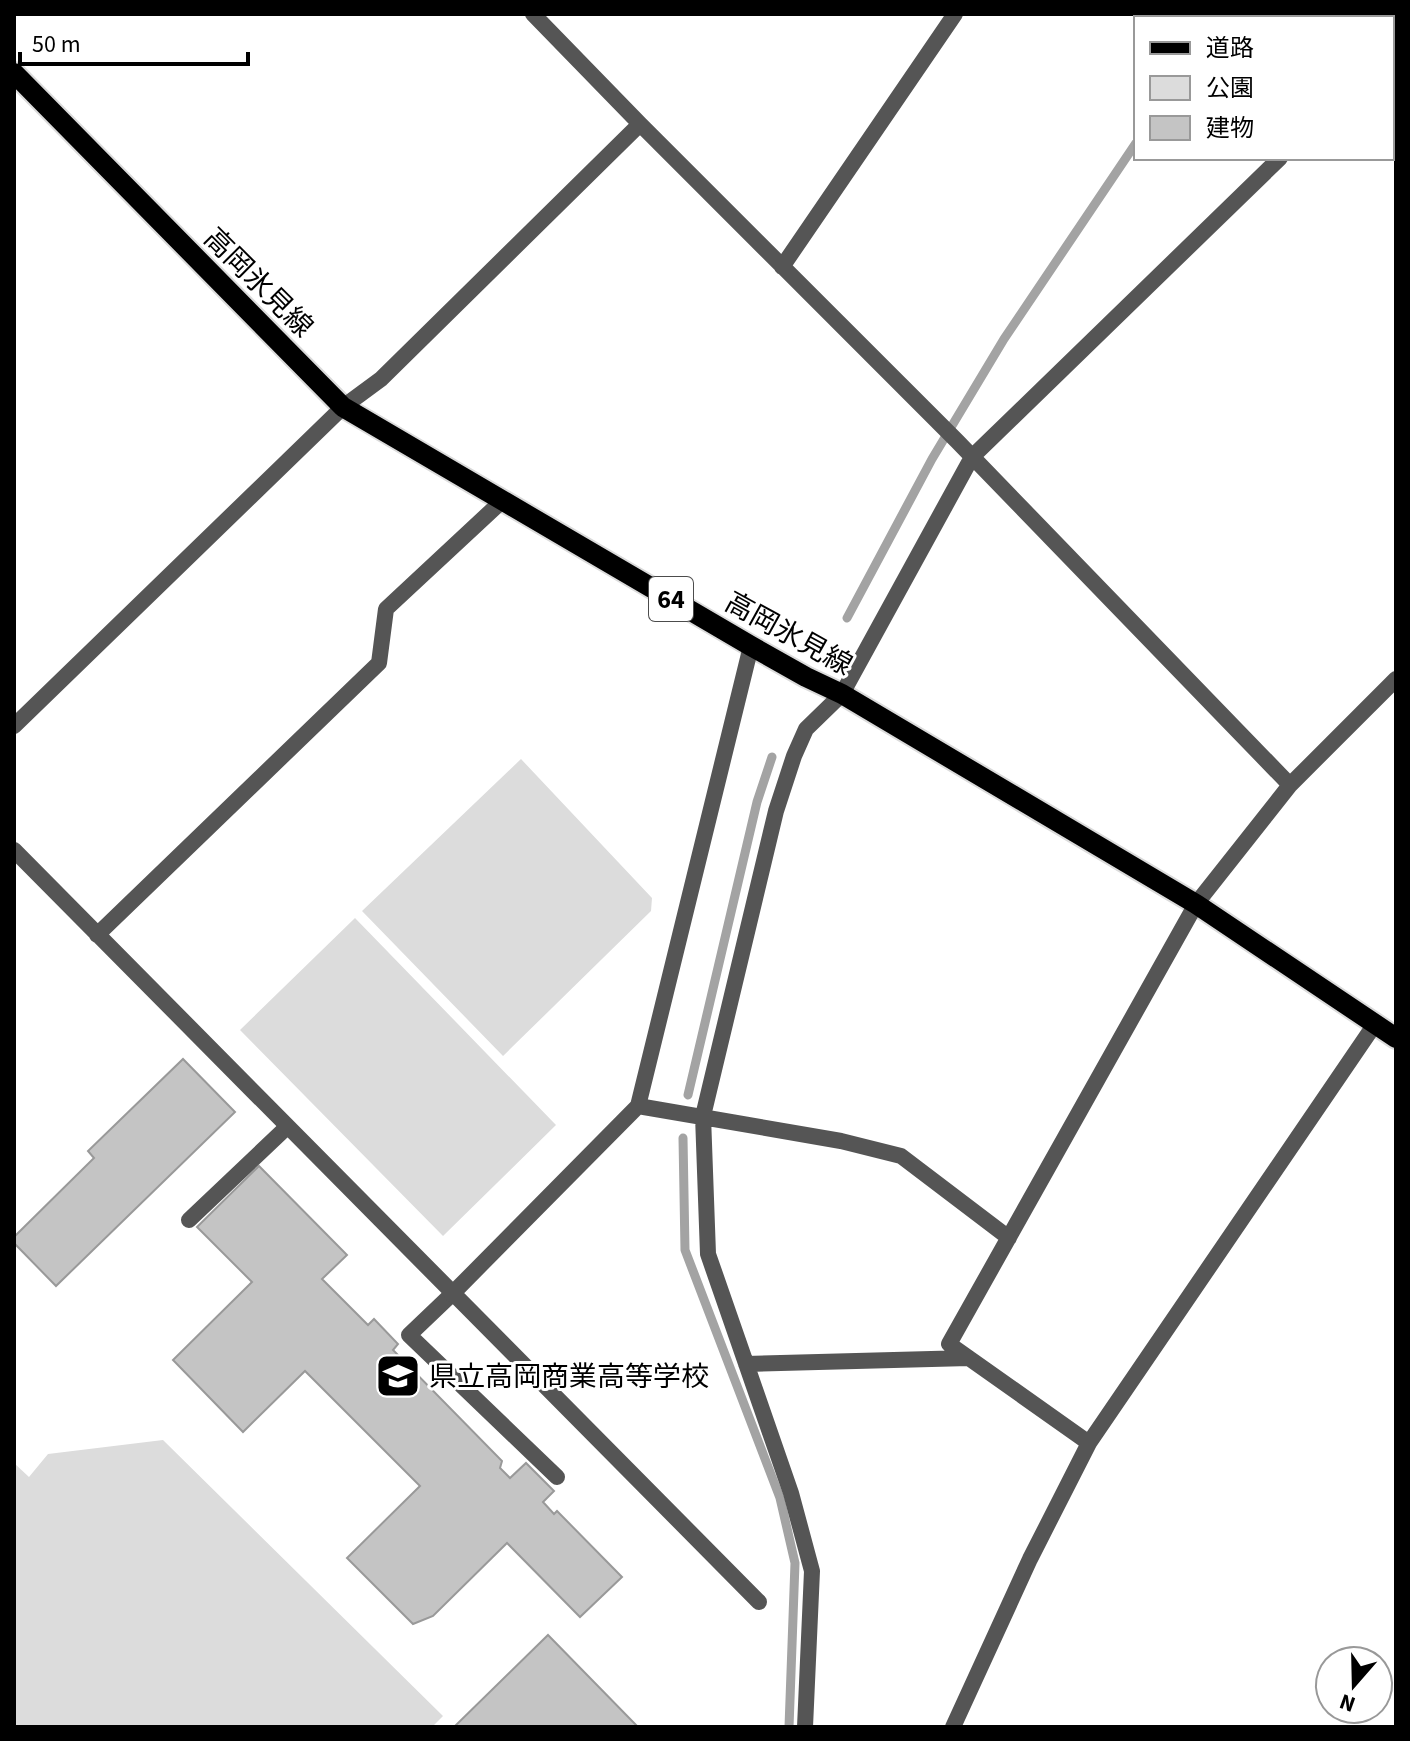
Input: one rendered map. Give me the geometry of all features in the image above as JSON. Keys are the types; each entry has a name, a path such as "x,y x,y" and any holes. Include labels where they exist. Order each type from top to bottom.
{"main road":[{"name":"高岡氷見線","path":"14,73 343,407 751,646 842,694 1196,904 1396,1038"}],"street":[{"path":"533,14 957,441 1290,785"},
{"path":"782,267 955,14"},
{"path":"14,726 343,407 381,379 640,124"},
{"path":"805,1727 812,1571 791,1493 708,1254 703,1116 776,811 806,729 842,694 972,457 1278,160"},
{"path":"97,935 379,663 386,609 502,501"},
{"path":"557,1477 409,1335 638,1106 751,646"},
{"path":"1089,1443 949,1344 1196,904 1290,785 1396,679"},
{"path":"14,850 759,1602"},
{"path":"955,1726 1030,1559 1089,1443 1375,1024"},
{"path":"638,1106 841,1141 901,1156 1009,1238"},
{"path":"189,1220 287,1127"},
{"path":"746,1364 969,1358"}],"green space":[{"path":"521,759 652,898 651,911 503,1056 362,911"},
{"path":"355,918 556,1125 443,1236 240,1030"},
{"path":"163,1440 443,1716 432,1727 14,1727 14,1463 29,1477 48,1454"}],"building":[{"path":"183,1059 235,1112 56,1286 14,1243 14,1237 94,1158 88,1151"},
{"path":"259,1166 347,1255 322,1279 368,1325 374,1319 398,1344 393,1350 502,1461 500,1468 510,1478 526,1463 554,1491 543,1502 554,1514 557,1511 622,1577 580,1617 507,1543 433,1616 413,1624 347,1558 420,1486 305,1371 243,1432 173,1360 252,1282 197,1227"},
{"path":"548,1635 638,1727 454,1727"}],"waterway":[{"path":"847,618 932,459 1004,339 1134,146"},
{"path":"688,1095 757,802 772,757"},
{"path":"683,1138 685,1250 780,1498 795,1563 789,1727"}],"place":[{"name":"県立高岡商業高等学校","path":"398,1376"}]}
